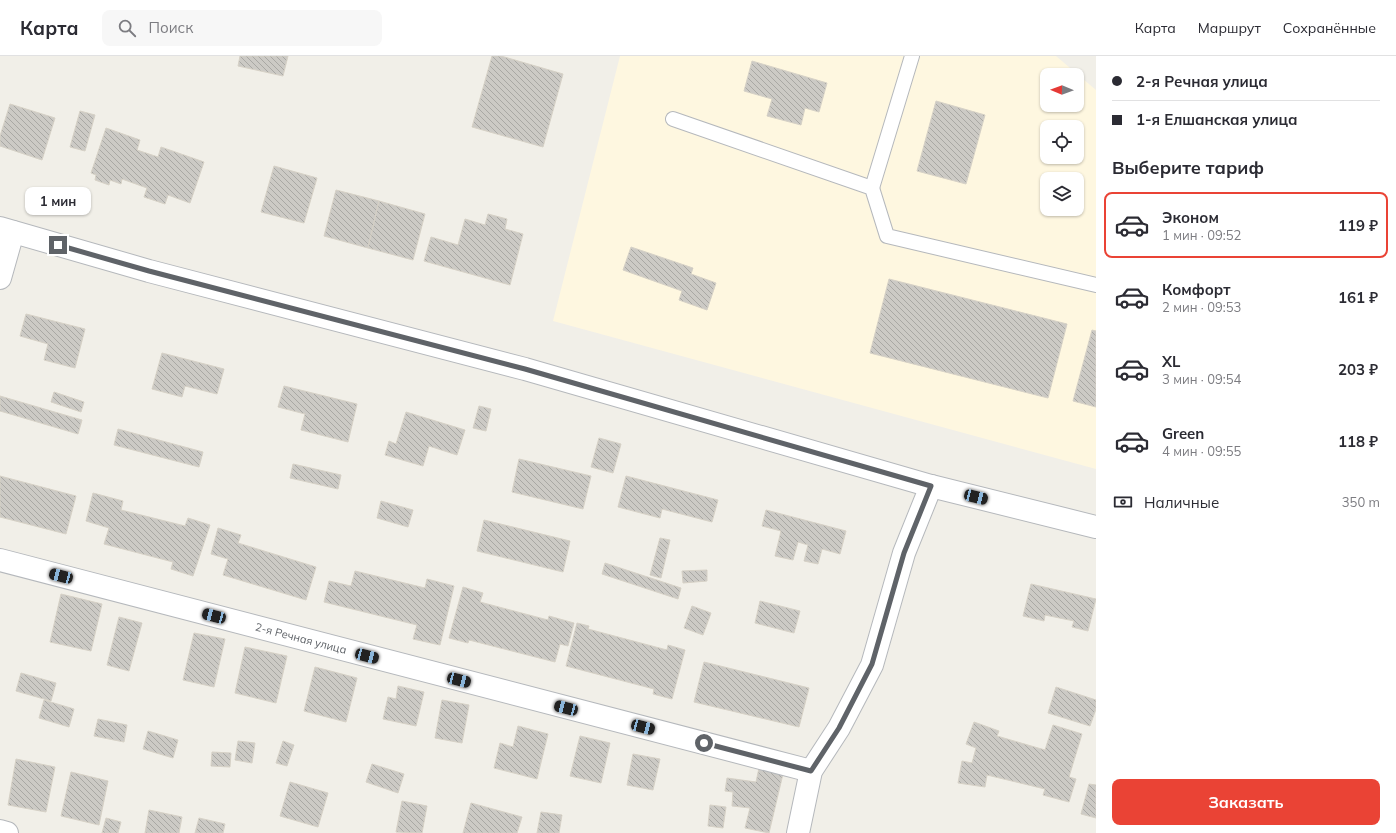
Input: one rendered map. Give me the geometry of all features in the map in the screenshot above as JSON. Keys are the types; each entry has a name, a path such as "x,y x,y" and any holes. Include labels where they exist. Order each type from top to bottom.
{"street":[{"path":"0,278 7,230 149,271 525,369 931,486 1096,527"},
{"path":"798,833 811,771 839,728 872,664 904,553 931,486"},
{"name":"2-я Речная улица","path":"0,560 811,771"},
{"path":"0,831 7,833"}],"lane":[{"path":"912,56 872,188 887,236 1096,285"},
{"path":"673,119 872,188"}],"shaded area":[{"path":"620,56 1056,56 1070,68 1040,68 1040,112 1084,112 1084,80 1096,90 1096,469 553,321"}],"building":[{"path":"240,56 288,56 283,76 238,66"},
{"path":"492,56 501,56 563,74 543,147 472,127"},
{"path":"752,61 827,83 819,112 805,108 801,125 767,116 772,99 744,91"},
{"path":"936,101 985,115 966,184 917,171"},
{"path":"10,104 55,118 42,160 0,146 0,136"},
{"path":"80,111 95,115 85,151 70,147"},
{"path":"106,128 140,140 137,150 158,157 161,147 204,162 190,203 168,195 165,204 144,197 147,188 122,179 121,184 110,180 109,185 95,180 96,175 91,173"},
{"path":"274,166 317,178 304,223 261,212"},
{"path":"336,190 379,201 368,248 324,236"},
{"path":"379,201 425,214 413,260 368,248"},
{"path":"488,214 507,219 505,229 523,234 510,285 424,261 431,237 458,245 465,219 485,225"},
{"path":"631,247 693,268 691,274 716,283 707,310 679,300 682,291 623,270"},
{"path":"889,279 1067,324 1048,398 870,353"},
{"path":"26,314 85,329 75,368 44,360 48,344 20,336"},
{"path":"1092,330 1096,331 1096,407 1073,401"},
{"path":"162,353 224,369 217,394 185,386 182,397 152,389"},
{"path":"284,386 357,404 348,442 301,430 305,414 278,407"},
{"path":"54,392 84,402 81,412 51,402"},
{"path":"0,396 82,420 78,434 0,411"},
{"path":"479,406 491,409 486,431 473,428"},
{"path":"406,412 465,430 457,455 429,446 423,466 385,455 389,441 396,444"},
{"path":"118,429 203,452 199,467 114,445"},
{"path":"599,438 621,444 613,473 591,467"},
{"path":"519,459 591,476 583,509 512,492"},
{"path":"293,464 341,475 338,489 290,478"},
{"path":"0,476 76,496 66,534 0,517"},
{"path":"626,476 718,500 712,522 662,509 660,518 618,507"},
{"path":"93,493 123,501 121,510 185,526 188,518 210,525 193,576 171,569 173,562 104,544 109,528 86,521"},
{"path":"381,501 413,510 408,527 377,518"},
{"path":"766,510 846,531 840,554 822,549 818,564 804,561 808,545 798,542 793,560 775,556 781,531 762,526"},
{"path":"484,520 570,541 563,572 477,551"},
{"path":"218,528 241,535 238,543 316,567 306,600 223,575 228,559 211,554"},
{"path":"660,538 670,540 661,578 650,575"},
{"path":"605,563 681,588 678,599 602,574"},
{"path":"707,570 707,581 683,583 682,571"},
{"path":"355,571 425,588 427,579 454,586 440,645 413,639 417,625 324,602 329,581 351,586"},
{"path":"1031,584 1096,599 1088,631 1072,627 1074,621 1045,615 1044,621 1023,616"},
{"path":"463,587 483,593 480,602 548,620 549,616 574,623 568,646 560,644 555,662 469,640 468,643 449,638"},
{"path":"61,594 102,604 91,651 50,642"},
{"path":"760,601 800,611 794,633 755,623"},
{"path":"692,606 711,613 703,635 684,628"},
{"path":"119,617 142,623 129,671 107,665"},
{"path":"577,623 589,626 588,629 667,650 668,645 685,650 672,699 653,694 654,689 566,666"},
{"path":"194,633 225,639 214,687 183,680"},
{"path":"245,647 287,656 276,703 235,693"},
{"path":"704,662 809,688 799,727 694,702"},
{"path":"315,667 357,678 346,722 304,711"},
{"path":"21,673 56,683 51,701 16,691"},
{"path":"398,686 424,692 416,726 383,719 388,697 396,699"},
{"path":"1056,687 1096,700 1096,709 1090,726 1048,713"},
{"path":"44,700 74,709 69,727 39,718"},
{"path":"442,700 469,705 462,743 435,738"},
{"path":"98,719 127,725 124,742 94,736"},
{"path":"974,722 999,731 997,736 1045,750 1053,725 1082,734 1069,777 1076,779 1069,802 1043,795 1045,789 987,775 985,787 958,783 962,761 972,763 976,748 966,744"},
{"path":"518,726 548,734 537,779 494,768 500,743 513,747"},
{"path":"148,731 178,740 173,758 143,749"},
{"path":"580,736 610,743 601,783 570,776"},
{"path":"238,741 255,743 252,763 235,760"},
{"path":"283,741 294,745 287,766 276,763"},
{"path":"212,752 231,753 230,767 211,766"},
{"path":"633,754 660,759 653,790 627,785"},
{"path":"16,759 55,767 46,812 8,805"},
{"path":"372,764 404,774 398,793 366,782"},
{"path":"759,768 783,774 769,833 745,828 750,808 732,806 733,792 725,791 727,778 756,782"},
{"path":"71,772 108,781 99,825 61,816"},
{"path":"290,782 328,793 318,827 280,816"},
{"path":"1089,784 1096,785 1096,818 1081,814"},
{"path":"402,801 427,806 422,833 396,832"},
{"path":"471,803 522,817 517,833 463,833"},
{"path":"710,805 726,807 723,828 708,826"},
{"path":"149,810 182,817 179,833 145,833"},
{"path":"541,812 562,815 559,833 537,833"},
{"path":"106,818 121,822 118,833 102,833"},
{"path":"199,818 225,824 223,833 195,833"}],"route":[{"path":"58,245 149,271 525,369 931,486 904,553 872,664 839,728 811,771 704,743"}]}
